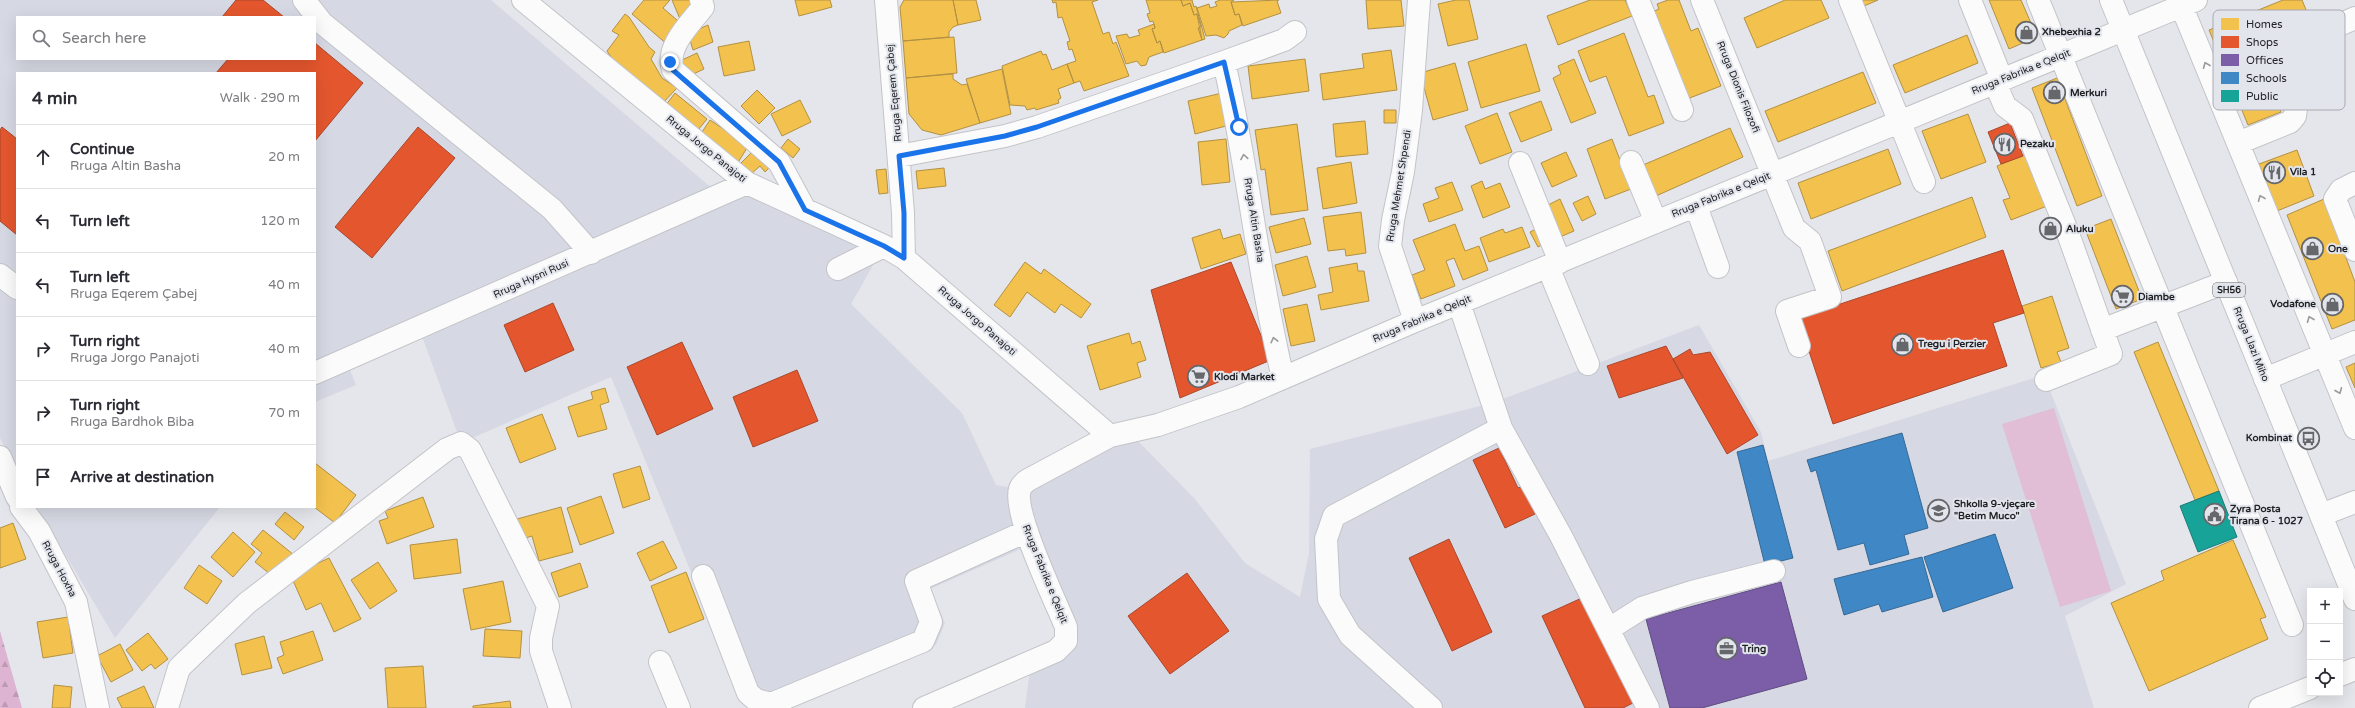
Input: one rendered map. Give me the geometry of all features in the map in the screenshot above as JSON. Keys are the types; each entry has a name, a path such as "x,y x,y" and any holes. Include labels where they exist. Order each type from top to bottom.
{"street":[{"path":"304,0 322,23 552,209 591,253"},
{"name":"Rruga Jorgo Panajoti","path":"523,0 747,183 884,246 904,258 1110,436"},
{"path":"700,0 703,7 672,49 670,62 673,70 779,162 805,210"},
{"name":"Rruga Eqerem Çabej","path":"886,0 904,213 904,258"},
{"name":"Rruga Mehmet Shpendi","path":"1415,321 1390,246 1406,149 1419,0"},
{"path":"1638,0 1682,110"},
{"name":"Rruga Dionis Filozofi","path":"1702,0 1794,228 1810,241 1830,297 1787,311 1799,346"},
{"path":"1850,0 1924,182"},
{"path":"1970,0 1999,81 2005,106 2022,119 2066,228 2111,354 2046,380"},
{"path":"2038,0 2161,306 2292,625"},
{"name":"Rruga Llazi Miho","path":"2111,0 2355,599"},
{"path":"2186,2 2213,75"},
{"name":"Rruga Fabrika e Qelqit","path":"924,708 1056,652 1066,640 1066,627 1027,531 1019,504 1020,489 1028,480 1110,436 1187,415 1283,378 1415,321 2061,56 2186,2"},
{"path":"2345,22 2355,18"},
{"path":"899,156 1024,131 1224,62 1284,40 1295,32"},
{"name":"Rruga Altin Basha","path":"1224,62 1239,127 1271,327 1283,378"},
{"path":"2226,110 2355,428"},
{"path":"2238,143 2290,122 2295,116 2296,110"},
{"path":"1631,162 1656,222"},
{"path":"1520,163 1588,364"},
{"name":"Rruga Hysni Rusi","path":"316,373 591,253 747,183"},
{"path":"2355,183 2341,190 2335,199 2355,250"},
{"path":"1696,206 1718,267"},
{"path":"838,269 884,246"},
{"path":"0,275 16,287"},
{"path":"2102,330 2226,282"},
{"path":"1459,303 1501,428 1562,536 1648,708"},
{"path":"2265,379 2355,342"},
{"path":"1431,708 1350,635 1329,599 1326,539 1334,516 1501,428"},
{"path":"167,708 179,668 247,603 447,449 461,443 470,450 548,606 540,638 541,651 560,708"},
{"path":"0,457 16,495"},
{"path":"2321,515 2355,502"},
{"name":"Rruga Hoxha","path":"22,508 39,531 76,602 98,708"},
{"path":"703,576 748,693 756,700 771,704 923,641 931,622 916,581 1027,531"},
{"path":"1609,629 1642,608 1692,592 1774,571"},
{"path":"660,662 679,708"},
{"path":"2343,675 2355,669"},
{"path":"2260,708 2307,689"}],"shaded area":[{"path":"0,0 491,0 720,195 747,183 884,246 851,304 962,413 996,485 1020,489 1129,432 1194,498 1245,563 1300,597 1309,553 1310,449 1492,403 1699,325 1761,432 1768,461 2044,375 2126,584 2065,616 2094,708 1025,708 1031,662 1062,647 1032,544 930,589 945,623 936,645 769,708 743,699 611,377 461,443 419,328 348,365 356,385 316,402 316,72 16,72 16,470 0,438"},
{"path":"2054,408 2111,591 2060,607 2002,424"},
{"path":"38,508 219,508 115,638"}],"green space":[{"path":"0,631 22,708 0,708"}],"building: Homes":[{"path":"644,0 670,0 663,8 685,27 669,46 632,14"},
{"path":"672,0 694,0 698,11 680,19"},
{"path":"795,0 830,0 832,7 799,16"},
{"path":"904,0 953,0 958,25 953,27 949,32 949,37 903,41 900,7"},
{"path":"953,0 976,0 981,20 958,25"},
{"path":"1052,0 1098,0 1092,2 1103,34 1109,32 1113,44 1116,42 1129,76 1084,91 1080,81 1074,83 1067,64 1076,61 1072,49 1069,50 1067,42 1070,41 1062,17 1058,18 1056,2 1053,3"},
{"path":"1146,0 1181,0 1183,6 1190,3 1194,15 1197,14 1202,40 1164,53 1160,41 1157,43 1152,29 1155,28 1153,21 1150,22 1147,14 1150,13"},
{"path":"1181,0 1192,0 1194,7 1196,6 1205,39 1202,40 1198,28 1201,27 1197,14 1194,15 1190,3 1183,6"},
{"path":"1220,0 1234,0 1231,2 1235,15 1239,14 1242,25 1229,31 1224,38 1216,35 1206,36 1197,8 1209,4 1210,8 1217,6 1215,2"},
{"path":"1279,0 1277,1 1281,13 1243,26 1239,14 1235,15 1231,2"},
{"path":"1366,0 1401,0 1404,26 1368,29"},
{"path":"1456,0 1469,0 1478,39 1448,46 1438,4"},
{"path":"1590,0 1625,0 1632,16 1558,45 1547,16"},
{"path":"1668,0 1679,0 1691,31 1698,28 1721,86 1687,99 1652,12 1659,9 1657,4"},
{"path":"1785,0 1821,0 1829,18 1757,48 1744,18"},
{"path":"1861,0 1878,0 1864,6"},
{"path":"1989,0 2021,0 2037,37 2009,49"},
{"path":"2283,0 2302,0 2306,10 2258,10"},
{"path":"625,14 629,17 649,47 655,52 651,59 662,78 677,88 660,106 623,75 607,51 619,35 612,31"},
{"path":"1154,24 1155,28 1152,29 1157,43 1160,41 1163,52 1149,57 1146,65 1141,66 1137,61 1126,64 1116,36 1127,34 1129,38 1140,35 1138,30"},
{"path":"708,25 713,42 693,50 688,34"},
{"path":"2213,28 2213,40 2209,30"},
{"path":"1624,33 1648,97 1654,95 1664,123 1629,136 1606,76 1590,82 1578,51"},
{"path":"1967,35 1978,63 1905,93 1893,65"},
{"path":"954,37 957,73 906,78 903,41"},
{"path":"749,41 755,70 724,76 718,47"},
{"path":"1526,44 1540,91 1481,108 1468,62"},
{"path":"1391,50 1397,90 1323,100 1320,74 1364,68 1362,54"},
{"path":"1041,51 1043,55 1046,54 1052,70 1067,64 1074,83 1058,89 1061,98 1058,100 1059,103 1036,110 1035,108 1027,110 1025,106 1010,105 1002,66"},
{"path":"697,53 704,69 687,77 680,61"},
{"path":"1305,59 1309,91 1252,99 1248,66"},
{"path":"1574,59 1596,113 1571,123 1553,78 1561,74 1558,66"},
{"path":"1455,63 1468,110 1433,120 1420,73"},
{"path":"1002,69 1011,114 980,123 966,79"},
{"path":"1863,72 1876,103 1778,142 1765,111"},
{"path":"953,74 953,79 962,85 967,84 980,123 941,135 922,130 909,114 906,78"},
{"path":"2057,78 2102,196 2077,206 2032,88"},
{"path":"757,90 775,108 759,124 741,106"},
{"path":"675,93 707,119 694,135 662,110"},
{"path":"1222,93 1230,125 1195,134 1188,101"},
{"path":"800,100 811,122 782,136 771,114"},
{"path":"1541,101 1552,130 1521,142 1509,113"},
{"path":"1384,110 1396,110 1396,123 1384,123"},
{"path":"2242,110 2280,110 2281,112 2248,125"},
{"path":"1497,113 1512,152 1480,164 1465,126"},
{"path":"1968,114 1986,162 1941,179 1922,131"},
{"path":"710,120 725,130 730,122 752,140 737,164 698,138"},
{"path":"1365,121 1368,154 1336,157 1333,124"},
{"path":"1297,124 1308,210 1271,215 1265,169 1261,170 1255,130"},
{"path":"1730,128 1743,157 1656,196 1643,165"},
{"path":"788,139 800,149 793,158 781,148"},
{"path":"1226,139 1230,182 1202,185 1198,142"},
{"path":"1612,139 1631,189 1605,199 1587,149"},
{"path":"758,146 775,162 765,172 760,166 751,174 741,163"},
{"path":"1888,149 1901,184 1811,219 1798,183"},
{"path":"2297,150 2314,196 2277,211 2259,164"},
{"path":"1566,152 1577,176 1552,187 1541,163"},
{"path":"2026,154 2047,206 2011,220 2003,200 2010,198 1997,166"},
{"path":"1351,162 1357,203 1323,209 1317,168"},
{"path":"944,168 946,186 918,189 916,171"},
{"path":"886,169 888,193 879,194 876,170"},
{"path":"1482,181 1485,189 1500,183 1510,207 1483,218 1471,186"},
{"path":"1452,182 1463,210 1429,222 1423,204 1439,198 1435,188"},
{"path":"1588,196 1596,214 1582,221 1573,203"},
{"path":"1972,197 1986,237 1842,291 1828,251"},
{"path":"1560,199 1574,231 1560,237 1546,206"},
{"path":"2324,199 2355,282 2355,320 2332,329 2287,215"},
{"path":"1361,212 1366,253 1346,256 1345,249 1328,251 1323,217"},
{"path":"1304,218 1311,244 1276,253 1269,227"},
{"path":"2111,219 2142,299 2116,309 2085,229"},
{"path":"1455,224 1465,251 1479,246 1488,270 1463,280 1454,258 1446,261 1455,286 1421,299 1412,275 1425,270 1413,240"},
{"path":"1542,226 1549,241 1538,247 1530,232"},
{"path":"1522,227 1530,247 1489,262 1480,238 1503,229 1505,233"},
{"path":"1220,229 1223,239 1240,234 1246,254 1201,269 1192,238"},
{"path":"1307,256 1316,287 1283,296 1275,265"},
{"path":"1025,262 1041,274 1044,269 1091,304 1081,318 1061,304 1055,313 1027,292 1010,317 994,305"},
{"path":"1357,263 1358,271 1364,271 1369,301 1321,310 1318,295 1333,292 1329,268"},
{"path":"2052,296 2069,348 2057,352 2061,362 2041,368 2022,306"},
{"path":"1307,304 1315,341 1291,346 1283,309"},
{"path":"1129,333 1132,344 1140,341 1146,360 1137,363 1141,377 1100,390 1087,346"},
{"path":"2158,342 2219,491 2195,500 2134,352"},
{"path":"2355,363 2355,388 2346,367"},
{"path":"605,388 609,402 600,405 607,429 578,437 568,407 593,399 591,392"},
{"path":"542,414 556,449 520,463 506,428"},
{"path":"316,464 356,495 335,523 315,508"},
{"path":"640,466 650,499 623,508 613,474"},
{"path":"601,496 614,533 580,545 567,508"},
{"path":"423,497 434,527 387,544 379,521 388,518 385,511"},
{"path":"561,507 573,552 539,561 532,536 522,539 517,519"},
{"path":"285,512 304,527 294,540 275,524"},
{"path":"13,523 26,559 0,568 0,528"},
{"path":"263,530 294,555 275,578 255,562 262,553 251,544"},
{"path":"233,532 255,552 233,577 211,557"},
{"path":"457,539 461,573 414,579 410,545"},
{"path":"2233,540 2266,617 2260,619 2268,639 2149,691 2111,603 2164,580 2161,571"},
{"path":"663,541 677,568 650,581 637,553"},
{"path":"329,558 361,619 334,632 321,603 306,610 291,576"},
{"path":"378,562 397,591 370,609 351,580"},
{"path":"580,563 588,587 559,597 551,573"},
{"path":"199,565 222,581 207,604 184,588"},
{"path":"686,572 704,619 669,633 651,586"},
{"path":"503,581 511,622 471,630 463,589"},
{"path":"68,617 73,653 43,658 37,622"},
{"path":"485,629 522,631 520,658 483,656"},
{"path":"313,631 323,660 283,674 277,658 284,655 280,642"},
{"path":"148,633 168,659 155,669 151,664 142,671 126,650"},
{"path":"264,636 272,668 242,675 235,644"},
{"path":"120,644 133,670 111,682 97,656"},
{"path":"423,666 426,708 388,708 385,668"},
{"path":"54,685 72,687 70,708 52,708"},
{"path":"144,686 154,708 122,708 117,698"},
{"path":"510,701 511,708 473,708 473,706"}],"building: Shops":[{"path":"236,0 263,0 283,16 223,16"},
{"path":"316,44 363,83 316,140 316,72 217,72 227,60 316,60"},
{"name":"Pezaku","path":"2010,123 2023,156 2001,164 1988,132"},
{"path":"2,127 16,138 16,234 0,221 0,130"},
{"path":"418,127 455,158 372,258 335,227"},
{"name":"Tregu i Perzier","path":"2003,250 2024,313 1993,323 2007,366 1833,424 1798,318"},
{"path":"1231,262 1271,360 1180,398 1151,290"},
{"path":"553,303 574,350 525,372 504,325"},
{"path":"682,342 713,409 657,435 627,367"},
{"path":"1666,346 1683,378 1619,398 1607,366"},
{"path":"1690,349 1693,355 1710,352 1758,435 1727,454 1673,359"},
{"path":"797,370 818,421 753,447 733,397"},
{"path":"1499,448 1518,488 1523,486 1535,514 1505,528 1473,460"},
{"path":"1449,539 1492,632 1452,651 1409,558"},
{"path":"1187,573 1229,631 1170,674 1128,616"},
{"path":"1584,597 1633,703 1623,708 1585,708 1542,616"}],"building: Offices":[{"name":"Tring","path":"1781,582 1807,679 1702,708 1670,708 1646,619"}],"building: Schools":[{"path":"1902,433 1928,528 1904,535 1909,554 1870,565 1864,543 1838,550 1816,470 1811,472 1807,460"},
{"path":"1763,445 1793,558 1765,565 1737,452"},
{"path":"1995,534 2013,588 1943,612 1924,557"},
{"path":"1922,557 1933,597 1882,612 1879,604 1844,615 1834,579"}],"building: Public":[{"path":"2219,491 2237,537 2198,552 2180,506"}],"place":[{"name":"Xhebexhia 2","path":"2027,32"},
{"name":"Merkuri","path":"2054,93"},
{"name":"Pezaku","path":"2005,144"},
{"name":"Vila 1","path":"2275,172"},
{"name":"Aluku","path":"2051,229"},
{"name":"One","path":"2312,249"},
{"name":"Diambe","path":"2123,297"},
{"name":"Vodafone","path":"2332,304"},
{"name":"Tregu i Perzier","path":"1903,344"},
{"name":"Klodi Market","path":"1199,377"},
{"name":"Kombinat","path":"2308,438"},
{"name":"Shkolla 9-vjeçare \"Betim Muco\"","path":"1939,510"},
{"name":"Zyra Posta Tirana 6 - 1027","path":"2215,515"},
{"name":"Tring","path":"1727,649"}],"route":[{"path":"670,62 673,70 779,162 805,210 884,246 904,258 904,213 899,156 1005,136 1037,127 1224,62 1239,127"}]}
